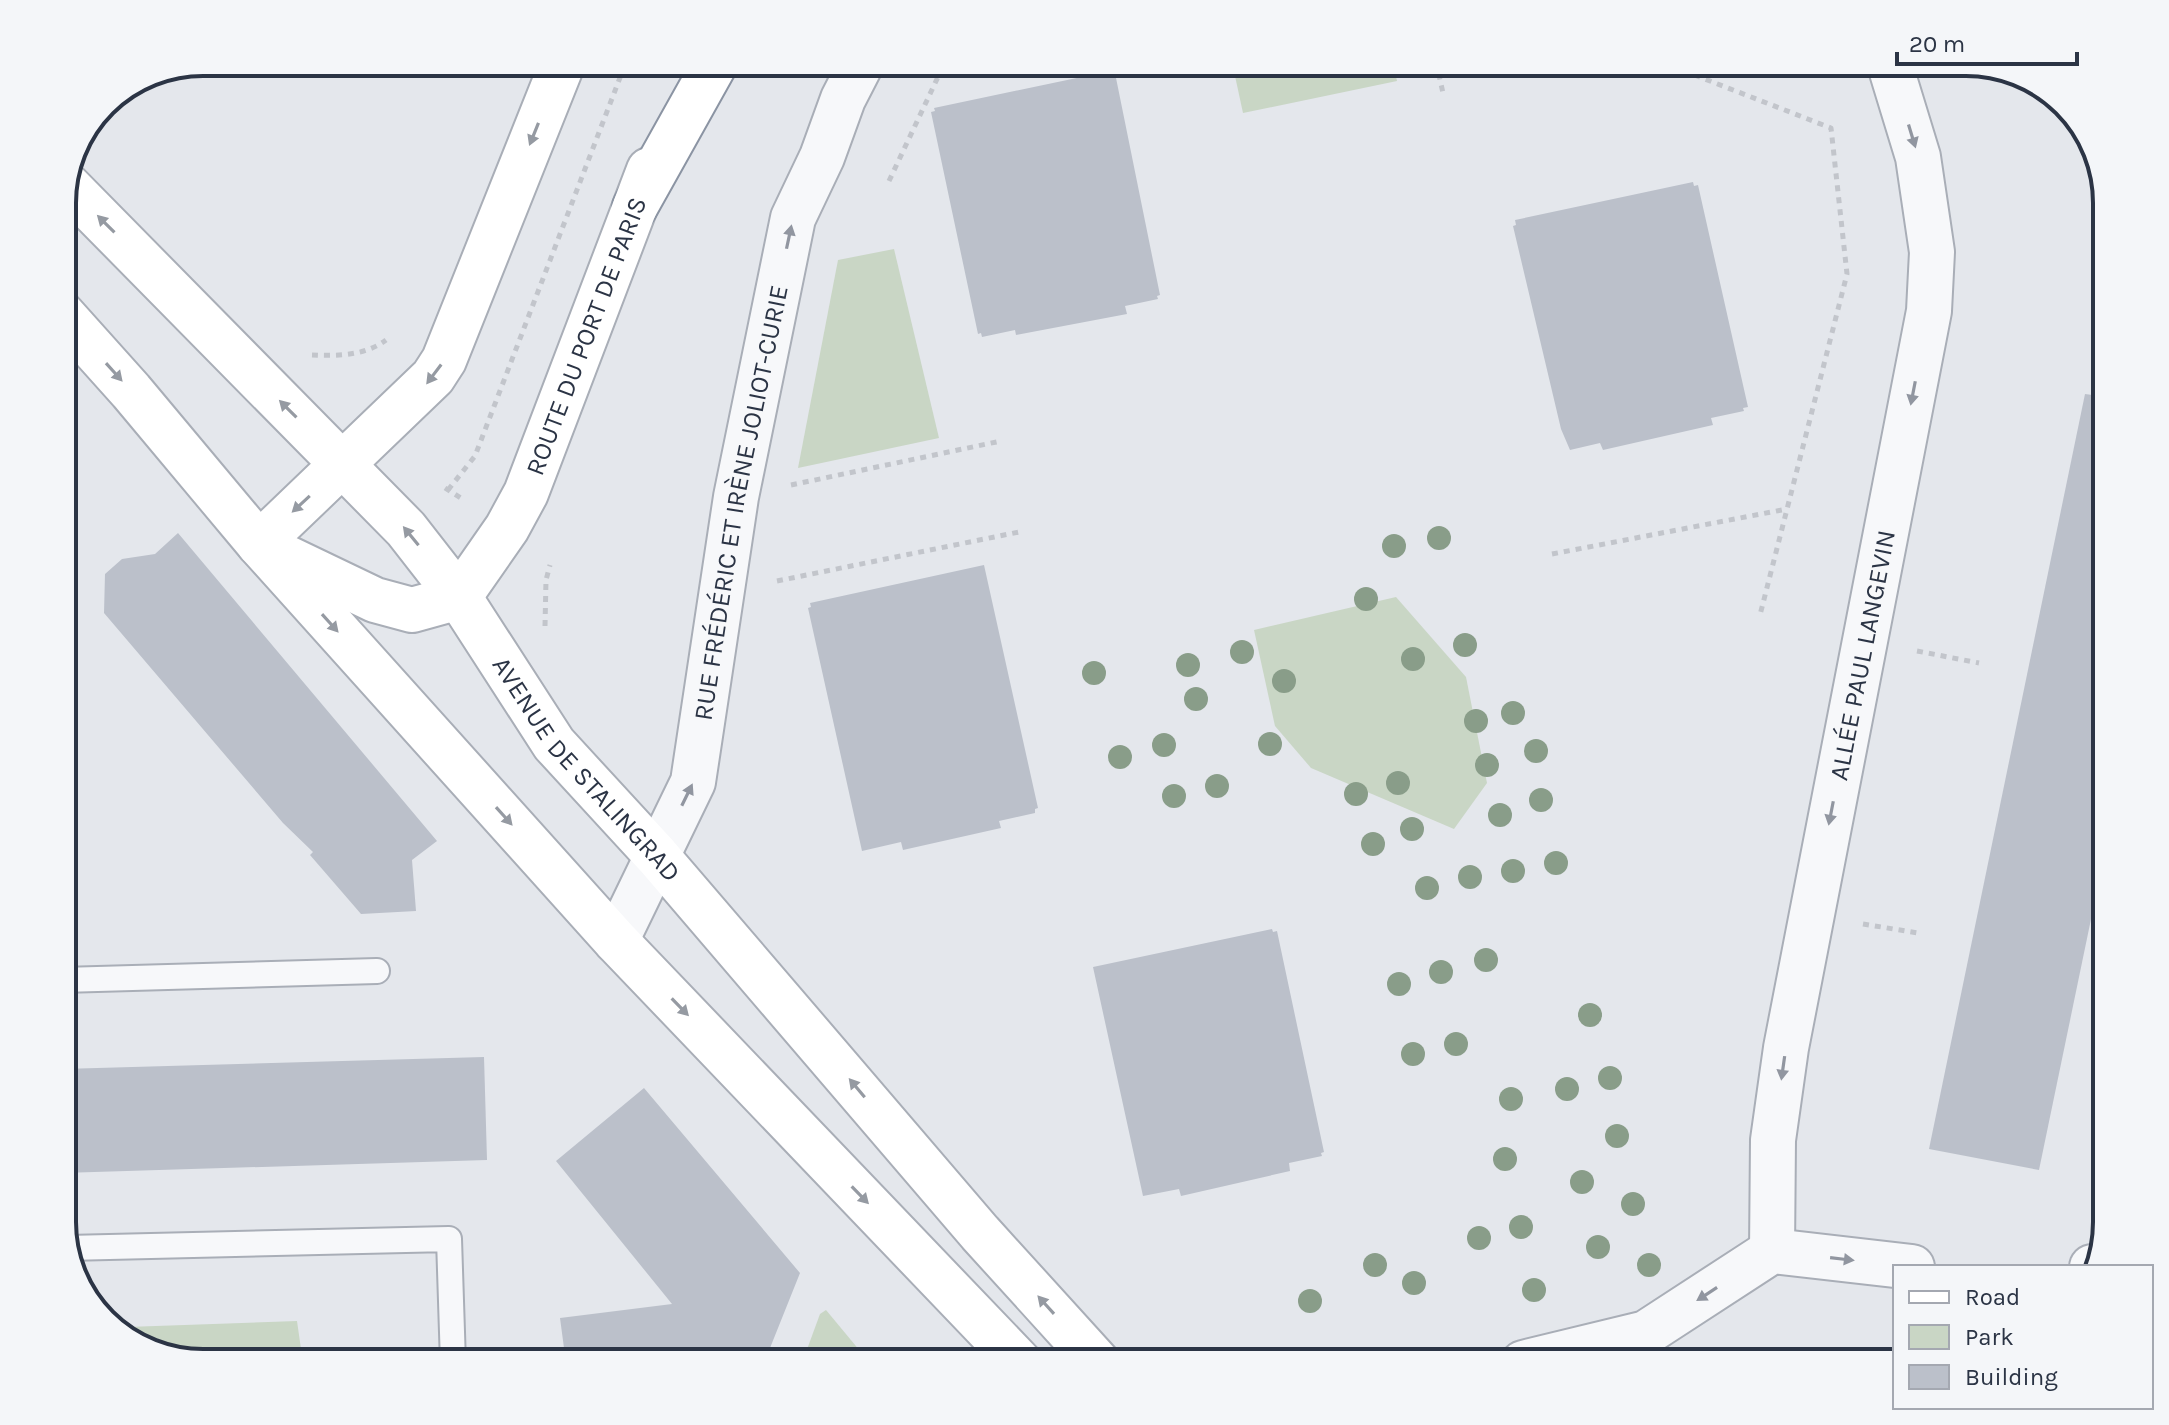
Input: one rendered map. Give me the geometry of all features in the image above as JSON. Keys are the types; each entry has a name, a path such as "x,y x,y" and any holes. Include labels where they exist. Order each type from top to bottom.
{"main road":[{"path":"259,544 433,377 444,360 557,76"},
{"name":"ROUTE DU PORT DE PARIS","path":"459,597 507,528 526,493 686,76"},
{"path":"635,207 708,76"},
{"name":"AVENUE DE STALINGRAD","path":"76,194 406,529 459,597 554,744 657,856 980,1233 1085,1349"},
{"path":"76,330 259,544 616,941 1007,1349"},
{"path":"259,544 375,600 404,608 412,610 459,597"}],"street":[{"name":"RUE FRÉDÉRIC ET IRÈNE JOLIOT-CURIE","path":"616,941 693,782 736,497 793,218 855,76"},
{"name":"ALLÉE PAUL LANGEVIN","path":"1772,1251 1773,1140 1786,1048 1929,311 1932,252 1918,157 1893,76"},
{"path":"1580,1349 1646,1333 1772,1251 1894,1265"}],"lane":[{"path":"76,980 377,971"},
{"path":"78,1248 449,1239 453,1349"}],"path":[{"path":"448,490 475,456 621,76"},
{"path":"889,181 938,76"},
{"path":"1439,76 1443,93"},
{"path":"1697,76 1831,128 1847,274 1760,615"},
{"path":"736,497 1001,441"},
{"path":"1552,554 1787,509"},
{"path":"721,592 1019,532"}],"green space":[{"path":"1235,76 1396,76 1397,81 1243,113"},
{"path":"894,249 939,438 798,468 838,260"},
{"path":"1396,597 1466,677 1487,783 1454,829 1311,768 1275,726 1254,630"},
{"path":"826,1310 858,1349 807,1349 820,1314"},
{"path":"297,1321 301,1349 187,1348 162,1342 132,1327"}],"building":[{"path":"1086,76 1116,76 1160,295 1158,299 1125,306 1127,314 1016,335 1015,330 982,337 981,333 978,334 931,112 935,111 934,108"},
{"path":"1693,182 1694,186 1698,185 1748,407 1743,408 1744,411 1711,418 1713,425 1603,450 1600,443 1570,450 1561,429 1513,226 1516,225 1515,220"},
{"path":"2085,394 2093,395 2093,910 2039,1170 1929,1149"},
{"path":"178,533 437,841 412,860 416,911 361,914 310,855 313,852 283,823 104,613 105,574 122,559 155,554"},
{"path":"984,565 1038,808 1035,813 999,821 1001,828 903,850 901,842 862,851 808,608 811,607 810,603"},
{"path":"1272,929 1273,932 1277,931 1324,1152 1322,1156 1289,1163 1290,1171 1181,1196 1179,1189 1143,1196 1093,967"},
{"path":"484,1057 487,1160 76,1173 76,1069"},
{"path":"644,1088 800,1273 770,1349 564,1349 560,1318 672,1304 556,1161"}]}
